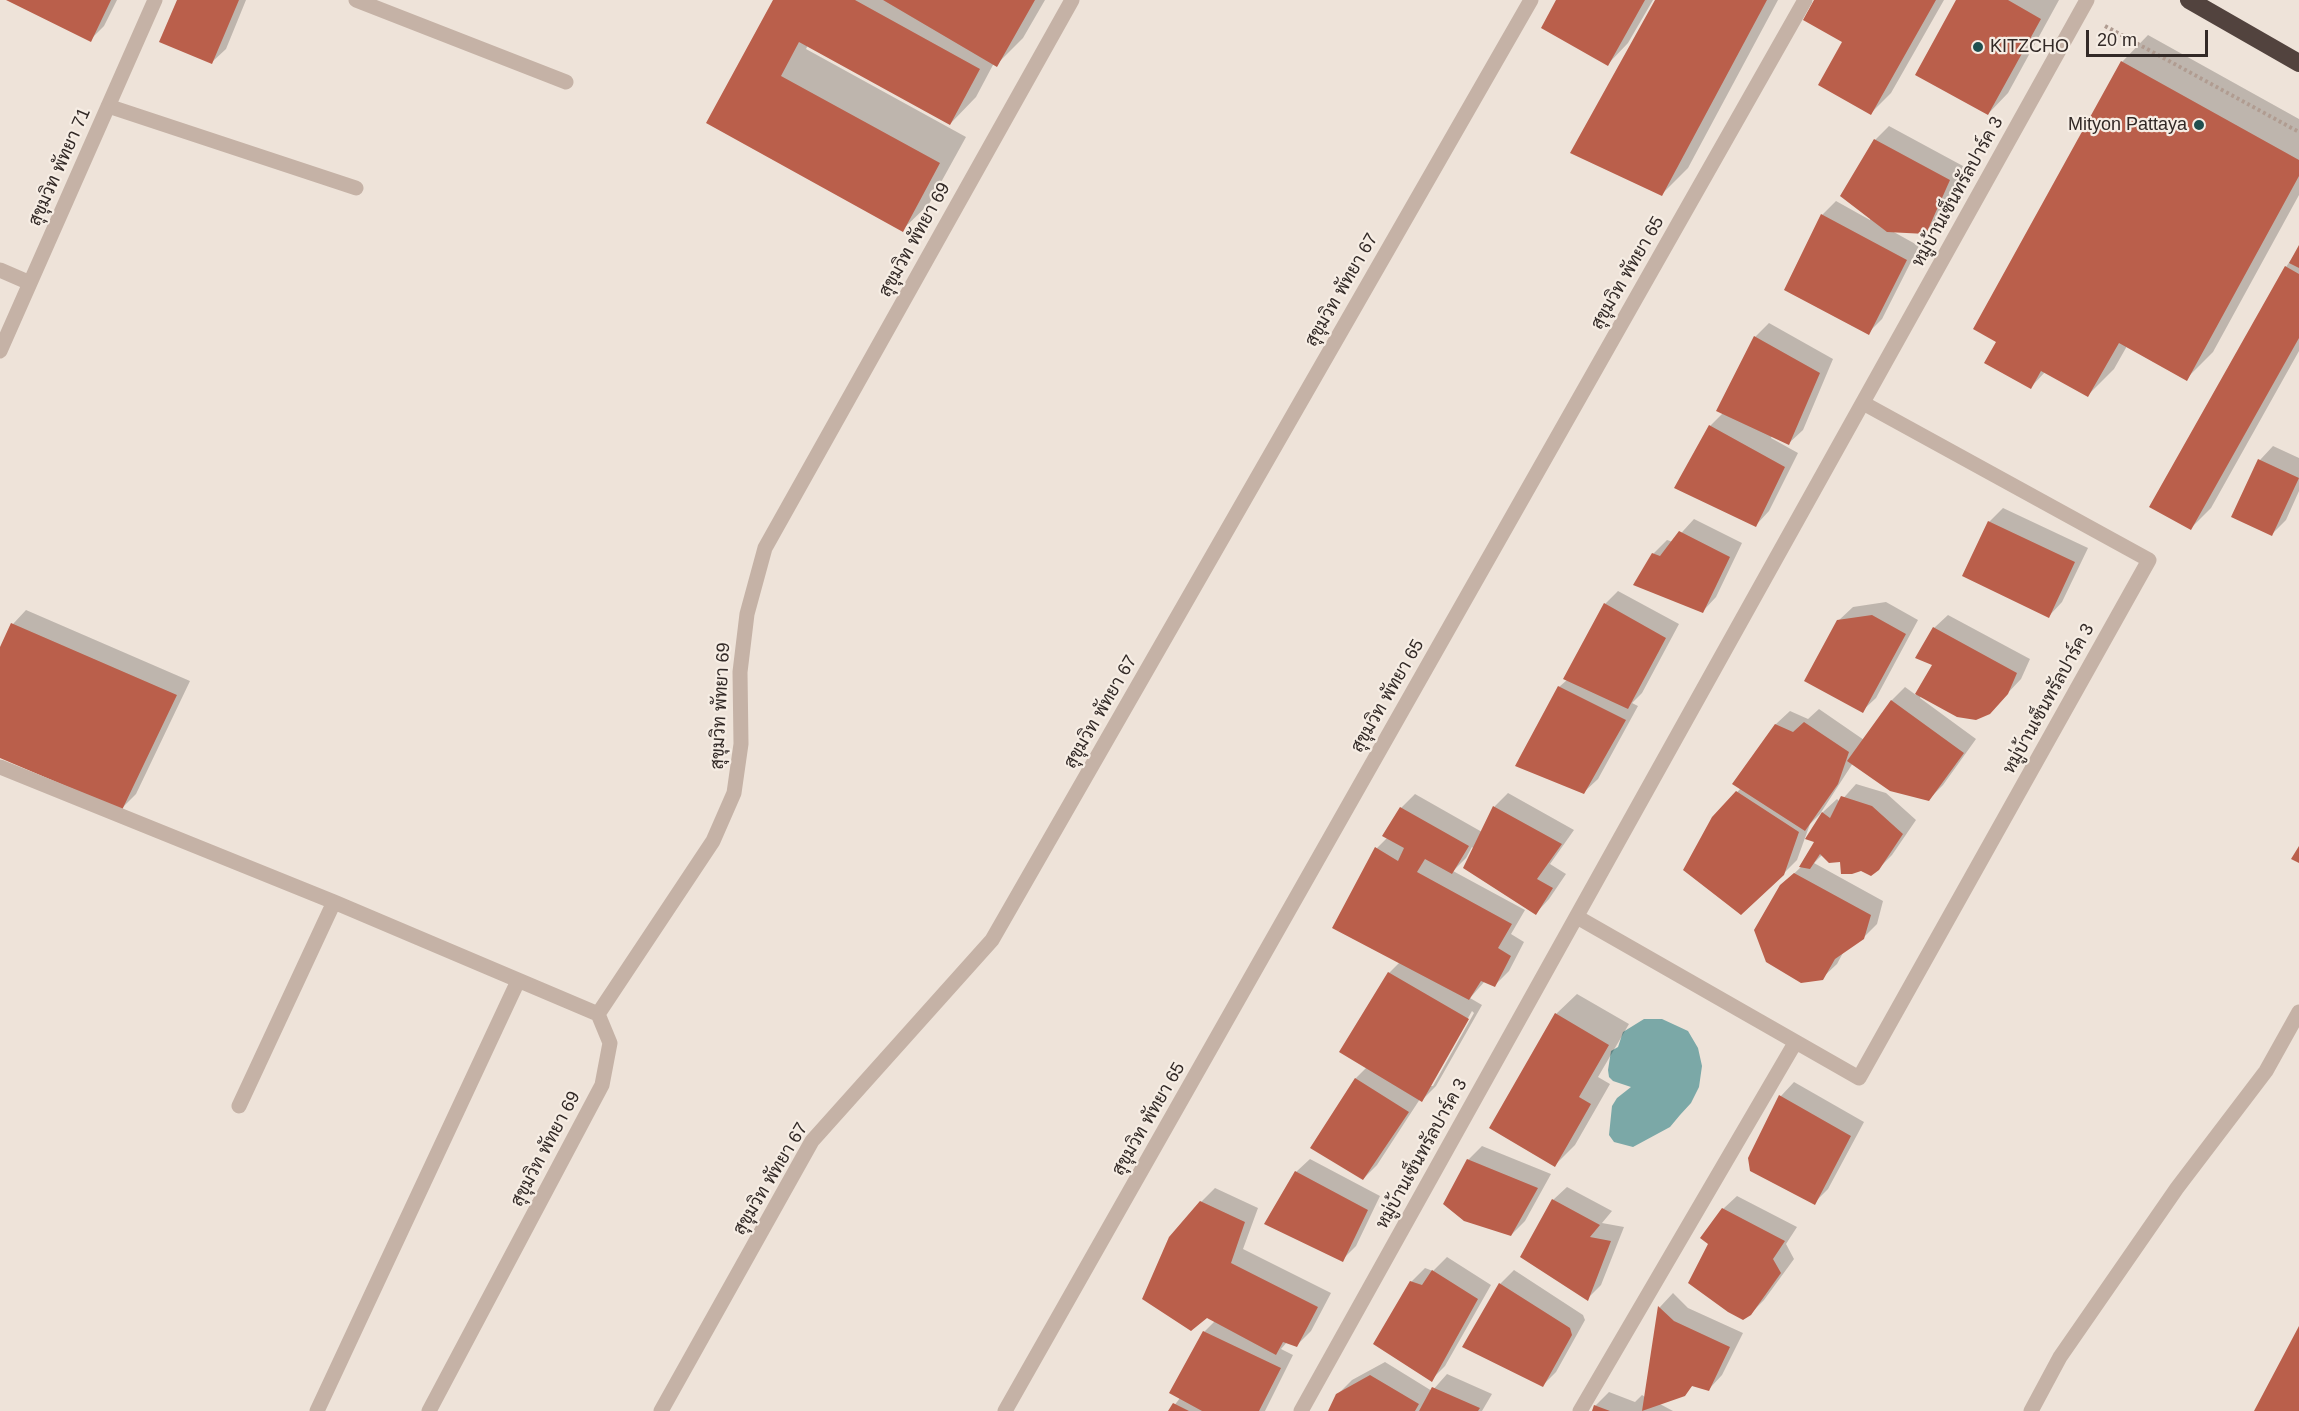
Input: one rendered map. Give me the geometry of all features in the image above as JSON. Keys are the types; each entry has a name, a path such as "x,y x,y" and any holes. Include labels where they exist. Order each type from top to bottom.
{"highway":[{"path":"2189,0 2299,63"}],"street":[{"name":"สุขุมวิท พัทยา 71","path":"0,351 155,0"},
{"path":"356,0 566,81"},
{"name":"สุขุมวิท พัทยา 69","path":"429,1411 602,1084 610,1043 598,1014 713,841 734,793 741,744 740,672 747,614 765,548 1072,0"},
{"name":"สุขุมวิท พัทยา 67","path":"661,1411 812,1141 992,940 1531,0"},
{"name":"สุขุมวิท พัทยา 65","path":"1005,1411 1805,0"},
{"name":"หมู่บ้านเซ็นทรัลปาร์ค 3","path":"1301,1411 2084,6"},
{"path":"108,106 356,188"},
{"path":"0,270 30,283"},
{"name":"หมู่บ้านเซ็นทรัลปาร์ค 3","path":"1577,917 1858,1078 2149,560 1863,403"},
{"path":"0,767 334,902 598,1014"},
{"path":"240,1106 334,902"},
{"path":"317,1411 518,981"},
{"path":"2031,1411 2060,1357 2177,1188 2266,1071 2299,1012"},
{"path":"1580,1411 1795,1043"}],"path":[{"path":"2084,6 2299,132"}],"water":[{"path":"1644,1019 1662,1019 1688,1031 1698,1048 1702,1066 1699,1087 1691,1103 1670,1127 1633,1147 1614,1142 1609,1135 1612,1106 1617,1098 1631,1087 1613,1081 1609,1077 1608,1070 1611,1051 1618,1047 1623,1032"}],"building":[{"path":"6,0 111,0 91,42"},
{"path":"177,0 239,0 212,64 159,42"},
{"path":"773,0 855,0 980,69 950,125 799,42 781,76 940,163 903,232 706,123"},
{"path":"883,0 1035,0 997,67"},
{"path":"1556,0 1645,0 1608,66 1541,28"},
{"path":"1655,0 1767,0 1662,196 1570,153"},
{"path":"1814,0 1936,0 1871,115 1818,85 1842,42 1803,20"},
{"name":"KITZCHO","path":"1956,0 2008,0 2041,19 1988,115 1915,75"},
{"path":"2121,61 2299,160 2299,176 2187,381 2119,343 2088,397 2041,371 2031,389 1984,363 1996,342 1973,329"},
{"path":"1874,139 1950,180 1926,234 1887,232 1840,196"},
{"path":"1821,214 1907,260 1869,335 1784,290"},
{"path":"2299,245 2299,268 2289,263"},
{"path":"2285,266 2299,274 2299,338 2191,530 2149,507"},
{"path":"1754,336 1820,373 1789,445 1716,411"},
{"path":"1709,425 1785,467 1756,527 1674,488"},
{"path":"2258,459 2299,478 2272,536 2231,517"},
{"path":"1988,521 2075,562 2049,618 1962,576"},
{"path":"1679,531 1730,557 1703,613 1633,585 1652,553 1660,556"},
{"path":"1604,603 1666,638 1628,709 1563,679"},
{"path":"1872,615 1906,634 1863,713 1804,681 1837,620"},
{"path":"11,623 177,695 122,810 0,758 0,647"},
{"path":"1933,627 2017,673 2008,694 1990,714 1976,720 1957,717 1915,694 1932,665 1915,658"},
{"path":"1558,686 1626,720 1584,794 1515,766"},
{"path":"1891,700 1964,753 1929,801 1890,791 1847,761"},
{"path":"1804,722 1849,752 1838,784 1805,831 1732,784 1775,724 1793,732"},
{"path":"1736,791 1799,832 1784,875 1741,915 1683,870 1712,817"},
{"path":"1841,796 1872,806 1903,834 1879,870 1871,876 1861,871 1841,874 1840,862 1829,863 1820,854 1810,869 1799,867 1814,842 1805,839 1822,812 1830,818"},
{"path":"1493,806 1562,844 1537,879 1553,888 1536,915 1463,868"},
{"path":"1400,807 1469,846 1452,874 1425,859 1417,872 1512,924 1498,948 1511,956 1495,987 1481,981 1469,1000 1332,928 1375,847 1398,861 1404,848 1382,836"},
{"path":"2299,846 2299,863 2291,859"},
{"path":"1794,873 1871,915 1864,939 1835,959 1823,980 1801,983 1766,962 1754,930 1780,885"},
{"path":"1388,972 1469,1019 1422,1102 1339,1052"},
{"path":"1555,1013 1609,1045 1579,1097 1591,1104 1555,1167 1489,1128"},
{"path":"1355,1078 1409,1112 1363,1180 1310,1148"},
{"path":"1779,1095 1851,1136 1815,1205 1750,1171 1748,1158"},
{"path":"1467,1159 1538,1188 1511,1236 1464,1221 1443,1204"},
{"path":"1295,1171 1368,1210 1343,1262 1264,1224"},
{"path":"1552,1199 1600,1225 1590,1237 1611,1241 1588,1301 1520,1257"},
{"path":"1200,1201 1245,1222 1231,1263 1318,1307 1297,1347 1283,1342 1276,1355 1207,1318 1191,1331 1142,1299 1169,1237"},
{"path":"1722,1208 1785,1241 1773,1259 1781,1273 1751,1315 1743,1320 1688,1283 1708,1244 1700,1238"},
{"path":"1432,1270 1478,1299 1432,1382 1373,1344 1410,1281 1422,1285"},
{"path":"1499,1283 1570,1328 1572,1335 1543,1387 1462,1347"},
{"path":"1658,1306 1674,1321 1730,1347 1709,1391 1692,1386 1685,1396 1642,1411"},
{"path":"2299,1326 2299,1411 2254,1411"},
{"path":"1203,1331 1281,1368 1259,1411 1202,1411 1169,1393"},
{"path":"1370,1375 1419,1404 1415,1411 1328,1411 1336,1394"},
{"path":"1432,1387 1480,1408 1478,1411 1419,1411"},
{"path":"1173,1403 1189,1411 1168,1411"},
{"path":"1594,1405 1610,1411 1592,1411"}],"place":[{"name":"KITZCHO","path":"1978,47"},
{"name":"Mityon Pattaya","path":"2199,125"}]}
